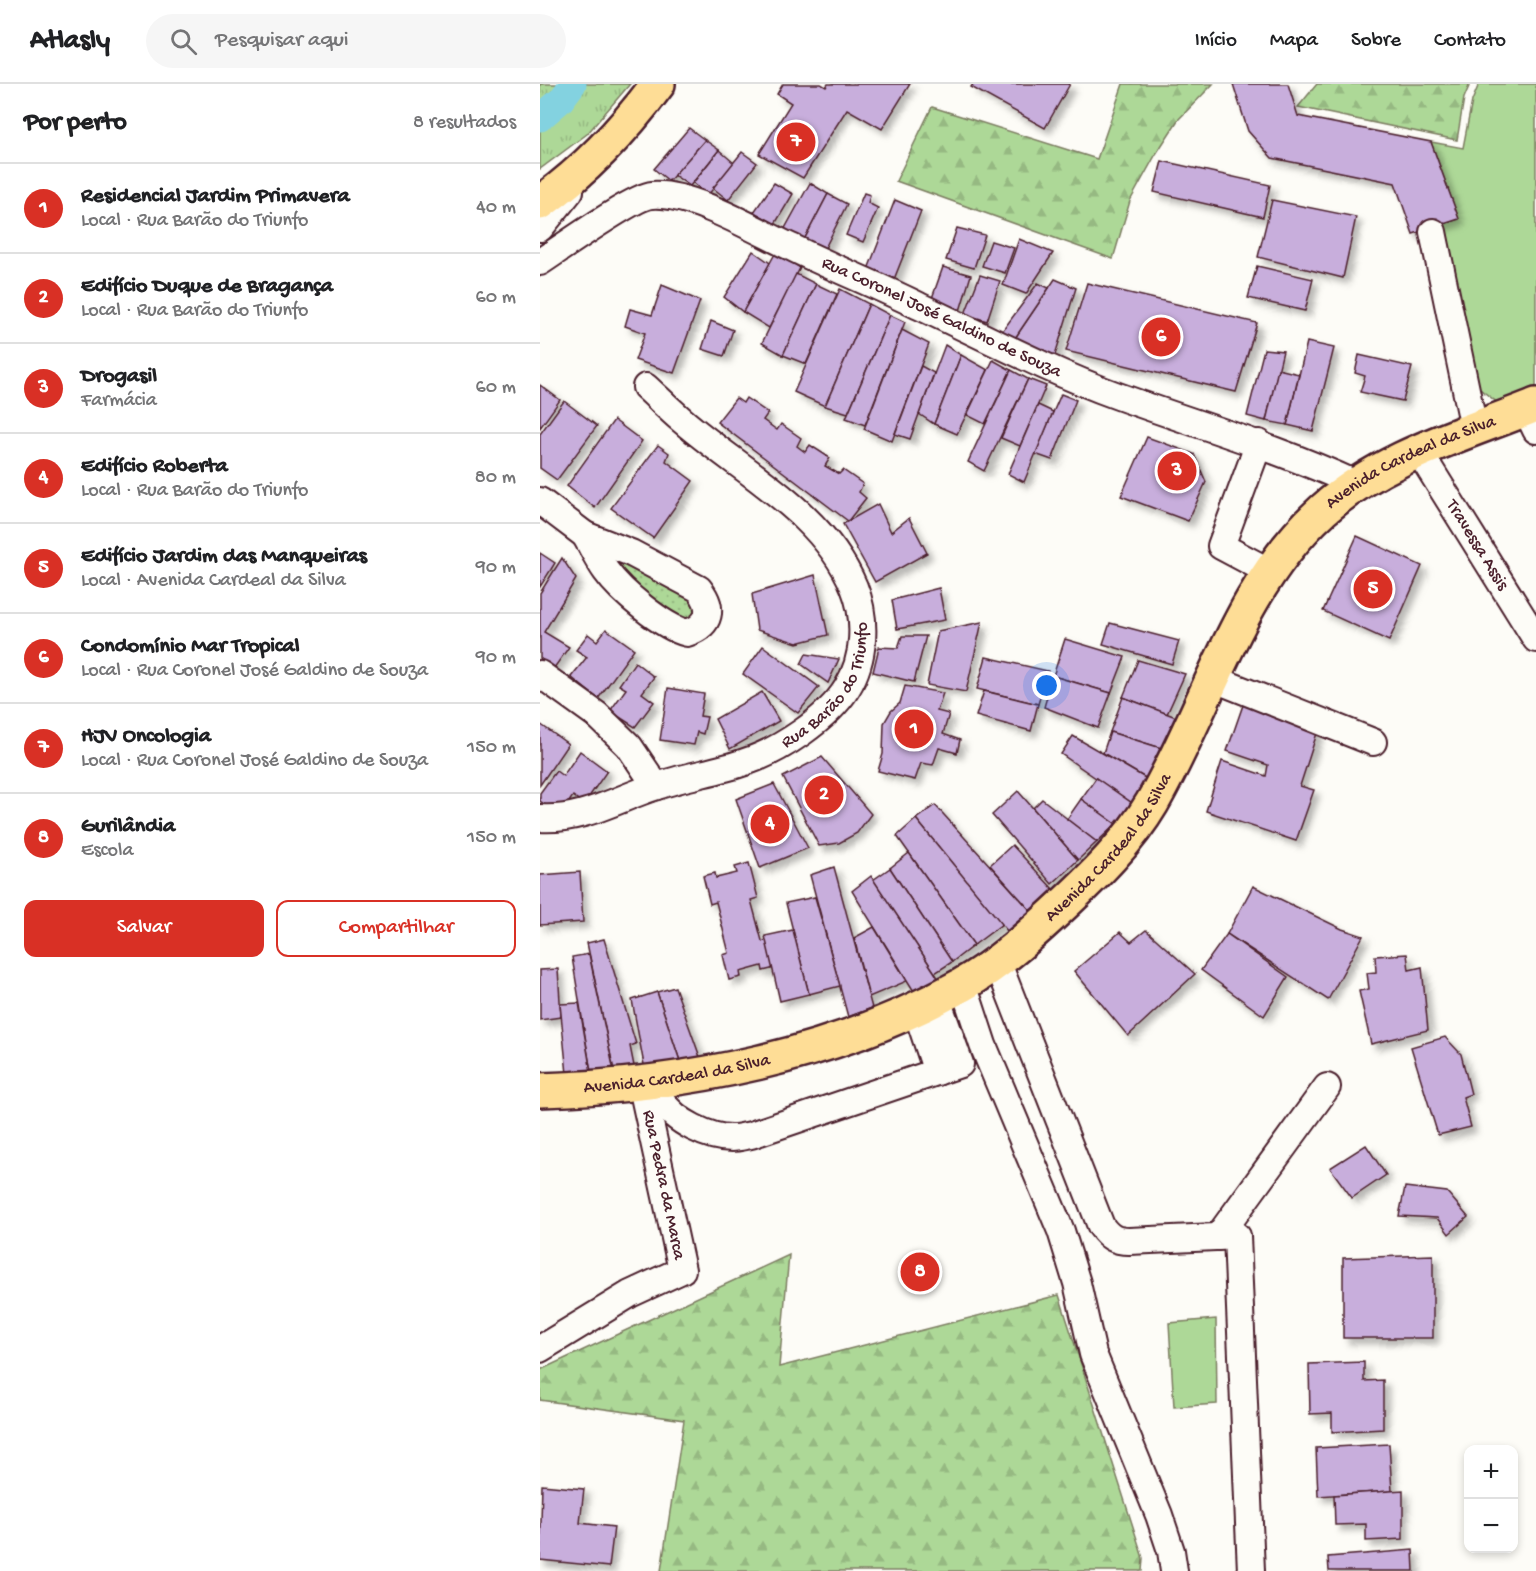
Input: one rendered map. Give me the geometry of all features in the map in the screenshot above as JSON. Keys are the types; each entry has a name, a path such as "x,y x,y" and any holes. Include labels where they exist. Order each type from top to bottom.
{"main road":[{"path":"540,203 561,188 605,148 658,84"},
{"name":"Avenida Cardeal da Silva","path":"540,1090 588,1089 646,1081 724,1070 786,1056 842,1038 938,997 997,960 1039,927 1080,888 1117,850 1150,805 1176,756 1238,623 1268,572 1295,538 1316,517 1356,484 1418,450 1474,429 1533,415"}],"street":[{"path":"540,228 605,148"},
{"name":"Rua Coronel José Galdino de Souza","path":"540,262 628,205 651,195 680,196 918,305 1021,356 1117,396 1307,461 1356,484"},
{"path":"1433,232 1474,429"},
{"name":"Rua Barão do Triunfo","path":"540,818 558,819 592,812 656,786 747,761 806,729 847,688 858,661 863,640 862,620 854,588 837,556 813,527 782,498 682,421 646,387"},
{"path":"1258,443 1221,546 1268,572"},
{"name":"Travessa Assis","path":"1418,450 1536,639"},
{"path":"540,501 585,535 631,553 699,589 707,598 709,610 705,622 696,630 687,633 667,626 612,579 585,535"},
{"path":"540,674 597,716 621,738 656,786"},
{"path":"1212,678 1373,742"},
{"path":"997,960 1101,1226 1117,1241 1237,1236 1251,1571"},
{"path":"646,1081 663,1104 681,1120 706,1132 731,1138 751,1135 948,1068 938,997"},
{"path":"938,997 983,1045 1061,1231 1077,1282 1094,1354 1160,1515 1172,1551 1174,1571"},
{"name":"Rua Pedra da Marca","path":"540,1349 630,1294 682,1270 646,1081"},
{"path":"1218,1236 1327,1087"}],"green space":[{"path":"540,84 630,84 587,134 540,169"},
{"path":"1123,84 1213,84 1178,120 1156,154 1130,201 1113,259 896,181 932,107 1097,159"},
{"path":"1317,84 1470,84 1464,98 1457,140 1298,107"},
{"path":"1479,84 1536,84 1536,389 1502,406 1476,386 1438,226 1459,219 1431,142 1463,148 1472,101"},
{"path":"624,558 702,606 686,624 626,585 615,563"},
{"path":"789,1255 779,1367 1059,1295 1143,1558 1142,1571 661,1571 684,1420 540,1400 540,1370"},
{"path":"1216,1319 1217,1404 1174,1407 1169,1323"}],"building":[{"path":"783,84 821,84 826,87 828,84 910,84 882,129 847,109 803,178 759,154 791,103 777,94"},
{"path":"973,84 1070,84 1045,128 971,87"},
{"path":"1233,84 1288,84 1298,116 1431,142 1459,219 1413,234 1395,183 1272,158 1248,131"},
{"path":"689,128 705,140 669,181 654,169"},
{"path":"705,140 719,150 690,186 674,175"},
{"path":"719,150 734,163 708,195 693,183"},
{"path":"742,152 757,163 728,200 713,188"},
{"path":"1162,161 1270,185 1263,217 1154,192"},
{"path":"774,183 793,194 775,224 754,212"},
{"path":"810,183 828,194 803,242 783,232"},
{"path":"864,193 870,195 868,203 878,208 863,242 846,235"},
{"path":"828,194 847,204 823,252 803,242"},
{"path":"895,200 921,211 893,282 867,272"},
{"path":"1272,200 1356,217 1343,278 1258,257"},
{"path":"957,228 985,235 974,268 946,260"},
{"path":"1019,239 1053,253 1026,294 1003,285"},
{"path":"991,241 1014,248 1005,273 982,266"},
{"path":"753,251 770,263 743,312 724,297"},
{"path":"776,252 800,268 769,328 743,312"},
{"path":"1257,266 1313,279 1305,311 1248,298"},
{"path":"943,267 971,275 960,311 931,301"},
{"path":"796,274 816,284 783,355 762,343"},
{"path":"980,275 1000,281 987,321 965,314"},
{"path":"1055,279 1076,288 1055,355 1013,341"},
{"path":"1038,283 1049,288 1013,341 1000,334"},
{"path":"1087,283 1257,323 1236,392 1066,351"},
{"path":"816,284 837,294 806,364 783,355"},
{"path":"662,285 700,301 674,373 635,360 645,333 625,326 630,309 652,315"},
{"path":"840,289 869,304 825,406 794,392"},
{"path":"869,304 890,315 848,413 825,406"},
{"path":"890,315 905,322 865,425 846,418"},
{"path":"711,321 733,330 724,356 702,349"},
{"path":"902,330 929,344 892,441 864,429"},
{"path":"1307,342 1334,348 1313,431 1287,425"},
{"path":"945,345 961,355 934,424 919,414"},
{"path":"1264,349 1283,351 1266,421 1247,416"},
{"path":"961,355 988,370 957,434 934,424"},
{"path":"1359,355 1412,367 1403,401 1360,392 1365,376 1355,373"},
{"path":"993,360 1011,370 985,424 967,415"},
{"path":"921,366 934,373 910,439 895,434"},
{"path":"1278,369 1299,374 1287,425 1266,421"},
{"path":"1011,370 1028,379 984,471 968,462"},
{"path":"1028,379 1046,386 1020,446 1001,438"},
{"path":"540,385 560,400 540,428"},
{"path":"1061,394 1076,400 1052,460 1035,454"},
{"path":"736,398 743,403 746,398 768,413 763,420 777,430 781,424 801,438 797,446 805,452 810,445 830,458 825,466 839,474 843,470 863,484 859,492 866,498 848,521 717,422"},
{"path":"564,401 597,426 557,480 540,468 540,434"},
{"path":"1038,405 1053,412 1024,482 1008,474"},
{"path":"614,420 642,441 595,508 567,486"},
{"path":"1147,437 1194,454 1206,482 1188,521 1121,496"},
{"path":"658,445 669,453 666,461 693,481 653,538 611,508"},
{"path":"878,504 891,532 909,518 927,553 875,582 843,524"},
{"path":"1357,536 1422,566 1389,641 1323,611"},
{"path":"540,553 555,563 540,587"},
{"path":"562,558 576,579 544,632 569,647 554,668 540,658 540,593"},
{"path":"815,575 828,635 797,643 757,630 752,594"},
{"path":"939,588 945,620 897,629 892,600"},
{"path":"982,622 966,692 927,685 938,631"},
{"path":"1110,623 1179,641 1172,664 1103,644"},
{"path":"606,629 634,649 598,699 571,677 587,657 576,650 588,634 597,641"},
{"path":"902,636 926,636 914,682 873,672 879,647 898,648"},
{"path":"1065,639 1125,657 1111,693 1053,676"},
{"path":"763,646 819,687 798,713 743,674"},
{"path":"806,654 839,659 828,683 801,664"},
{"path":"986,657 1048,671 1038,704 977,689"},
{"path":"1138,660 1185,674 1167,714 1123,697"},
{"path":"635,662 654,677 642,693 654,702 635,727 610,711 626,689 619,685"},
{"path":"1053,676 1111,693 1098,728 1044,707"},
{"path":"905,686 943,693 937,711 949,714 943,734 960,740 957,753 939,748 933,765 921,763 915,780 878,771 883,754 884,723 891,711 900,703"},
{"path":"668,688 704,694 700,716 707,717 703,734 697,732 694,745 660,740"},
{"path":"984,691 1038,704 1031,731 976,716"},
{"path":"762,692 779,721 730,749 715,719"},
{"path":"1123,697 1176,717 1161,748 1110,732"},
{"path":"1243,705 1318,730 1300,786 1314,790 1296,841 1206,811 1222,761 1266,776 1268,765 1227,751"},
{"path":"540,724 568,744 540,785"},
{"path":"1110,732 1161,748 1147,779 1103,753"},
{"path":"1073,736 1147,779 1132,803 1061,754"},
{"path":"580,751 607,771 584,804 573,796 560,815 540,801 540,793 556,771 563,776"},
{"path":"822,757 871,814 857,833 839,843 819,846 783,777"},
{"path":"1096,778 1132,803 1116,824 1081,799"},
{"path":"774,784 808,848 760,868 736,799"},
{"path":"1018,791 1078,860 1052,884 992,815"},
{"path":"1042,799 1097,842 1078,860 1033,808"},
{"path":"1081,799 1116,824 1097,842 1067,819"},
{"path":"935,805 1032,912 1008,932 916,819"},
{"path":"916,819 1002,924 974,945 897,836"},
{"path":"1012,845 1054,890 1032,912 990,865"},
{"path":"909,853 974,945 952,962 890,868"},
{"path":"749,863 758,898 751,900 762,941 768,940 775,968 763,971 762,966 740,972 741,977 729,980 723,955 729,953 716,902 710,904 703,876 715,873 716,878 737,873 735,867"},
{"path":"834,867 872,1008 848,1017 810,875"},
{"path":"890,868 952,962 935,973 873,880"},
{"path":"580,872 583,922 540,925 540,875"},
{"path":"871,876 940,981 915,993 852,891"},
{"path":"1253,886 1342,929 1363,936 1328,1000 1227,934"},
{"path":"815,897 840,986 809,994 786,903"},
{"path":"874,927 907,981 869,997 854,938"},
{"path":"793,930 809,994 780,1001 765,936"},
{"path":"1146,930 1195,974 1128,1036 1074,971 1120,932 1131,942"},
{"path":"1227,934 1288,977 1264,1016 1201,970"},
{"path":"604,939 636,1044 630,1046 634,1066 614,1071 587,943"},
{"path":"589,954 614,1071 591,1072 572,957"},
{"path":"1407,954 1409,970 1422,967 1428,1030 1371,1044 1359,991 1369,989 1367,973 1376,972 1375,956"},
{"path":"558,969 561,1017 540,1020 540,970"},
{"path":"675,987 700,1057 680,1061 657,992"},
{"path":"657,992 680,1061 644,1065 632,1000"},
{"path":"579,1003 591,1072 567,1074 560,1004"},
{"path":"1445,1037 1461,1054 1471,1094 1463,1097 1471,1127 1438,1135 1411,1047"},
{"path":"1366,1145 1386,1175 1352,1198 1330,1168"},
{"path":"1405,1187 1447,1192 1468,1217 1449,1234 1437,1218 1399,1216"},
{"path":"1433,1255 1433,1338 1343,1338 1343,1258"},
{"path":"1364,1362 1364,1381 1383,1380 1383,1429 1332,1432 1332,1413 1310,1414 1309,1364"},
{"path":"1389,1444 1392,1491 1318,1496 1316,1448"},
{"path":"542,1485 584,1489 580,1523 614,1527 609,1567 540,1560"},
{"path":"1403,1490 1403,1539 1366,1541 1366,1524 1335,1525 1334,1495"},
{"path":"1413,1550 1414,1571 1329,1571 1328,1557"}],"waterway":[{"path":"540,118 561,100 573,84"}],"place":[{"name":"HJV Oncologia","path":"796,142"},
{"name":"Condomínio Mar Tropical","path":"1161,337"},
{"name":"Drogasil","path":"1177,471"},
{"name":"Edifício Jardim das Manqueiras","path":"1373,589"},
{"name":"Residencial Jardim Primavera","path":"914,729"},
{"name":"Edifício Duque de Bragança","path":"824,795"},
{"name":"Edifício Roberta","path":"770,824"},
{"name":"Gurilândia","path":"920,1272"}]}
